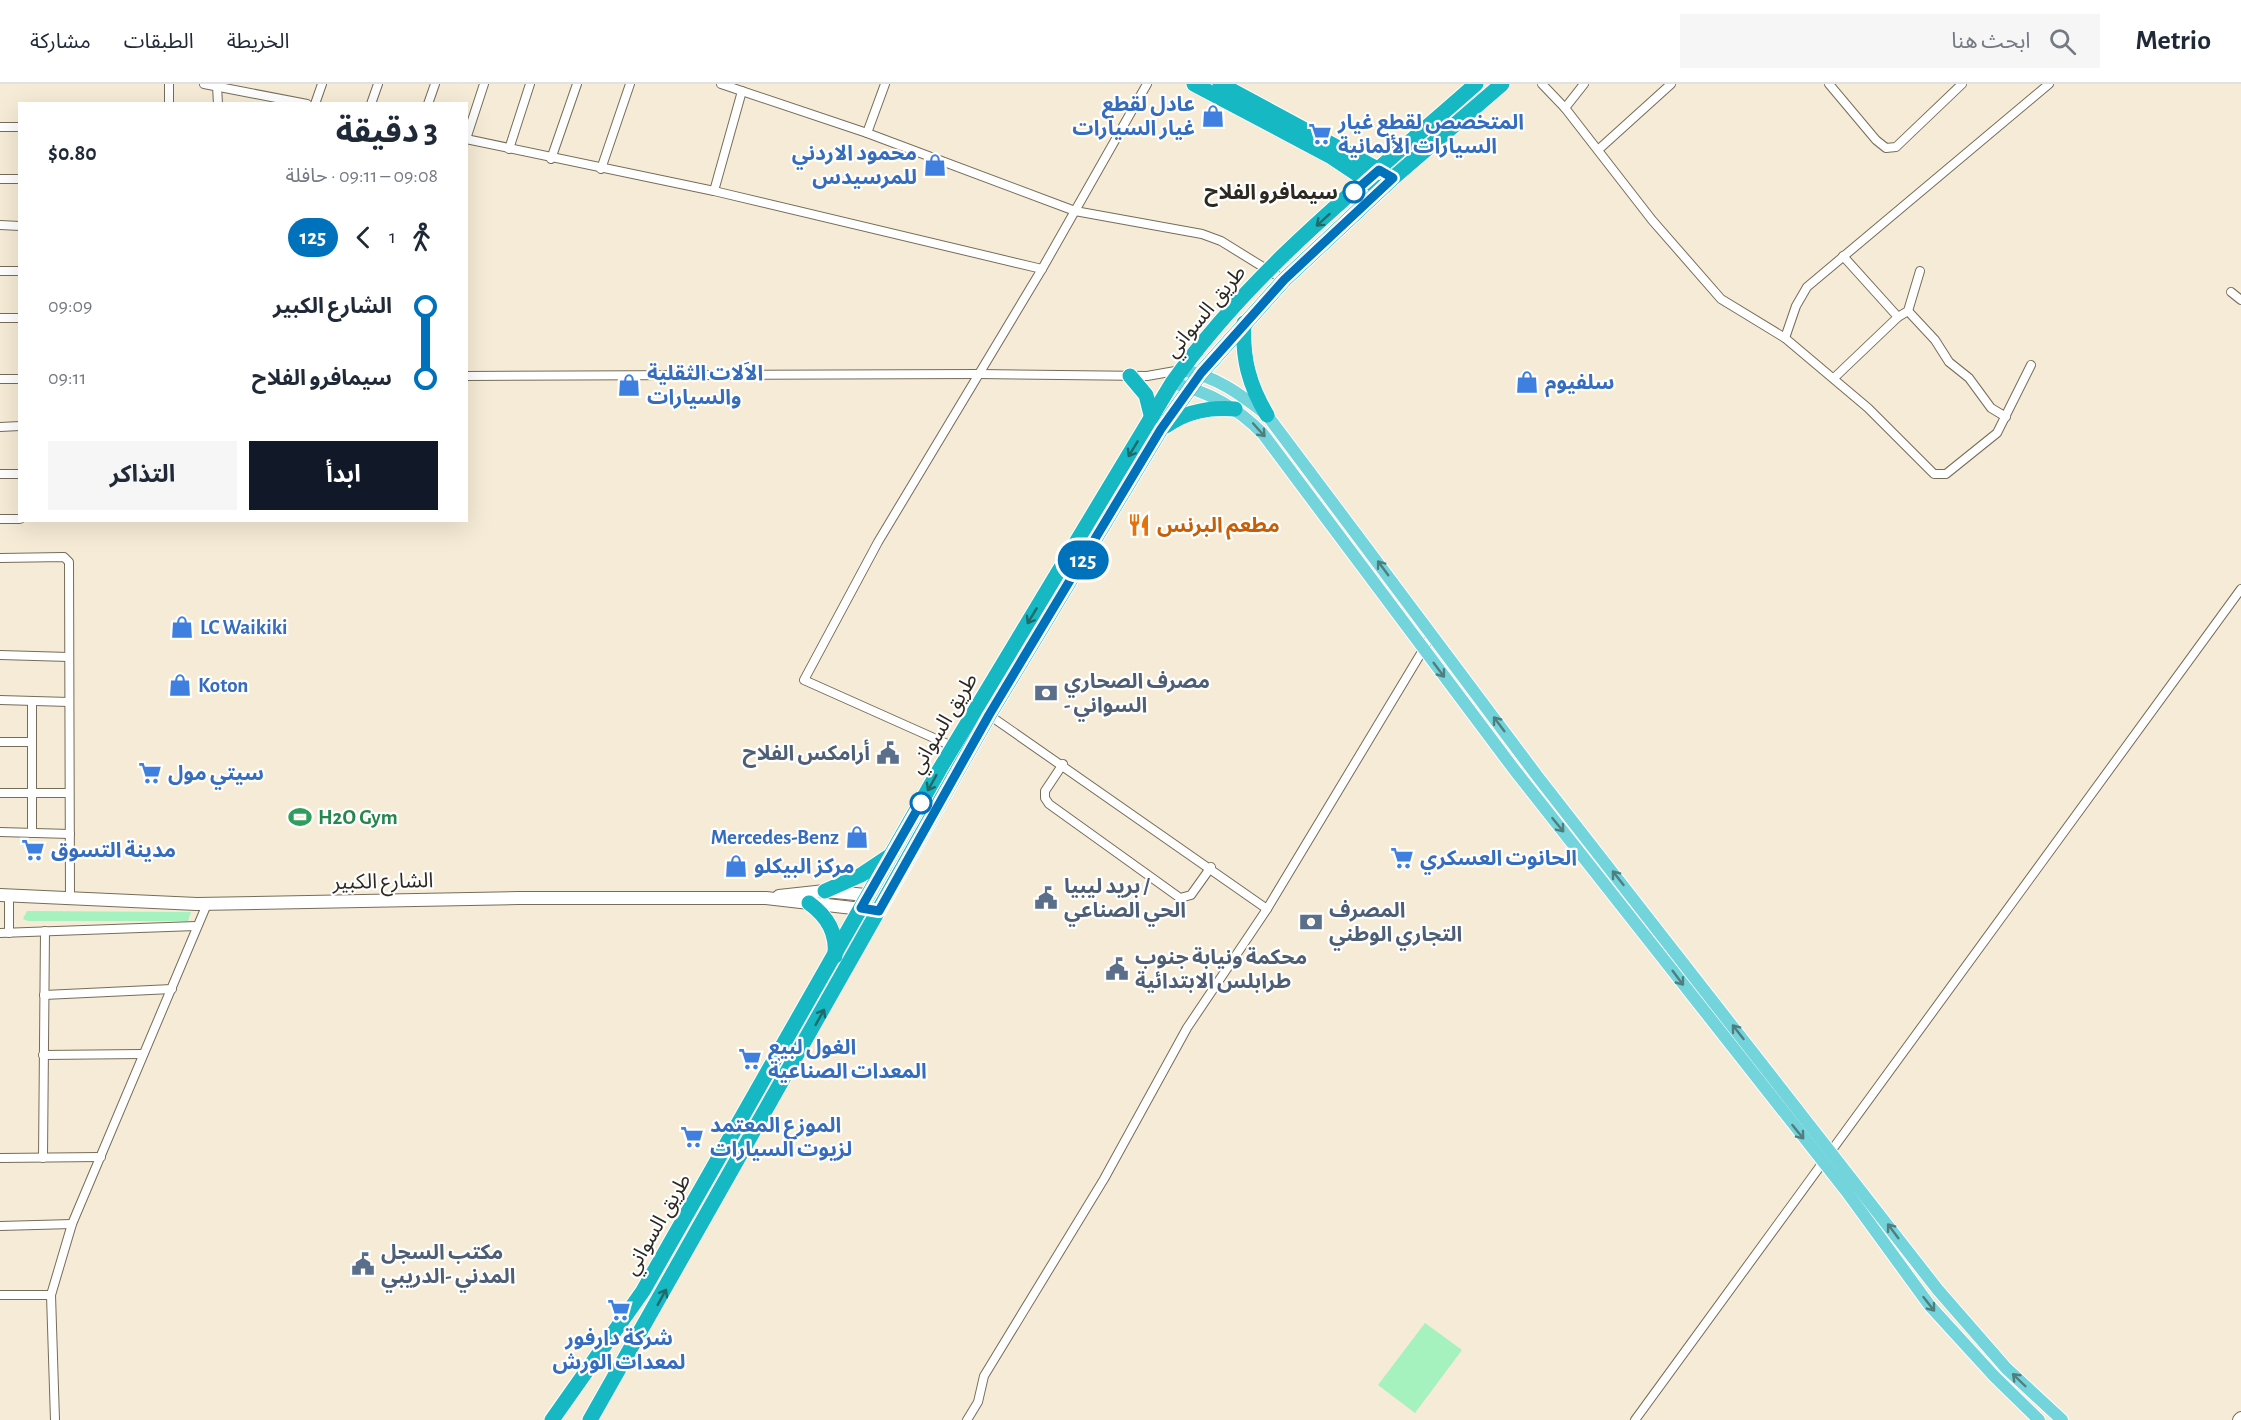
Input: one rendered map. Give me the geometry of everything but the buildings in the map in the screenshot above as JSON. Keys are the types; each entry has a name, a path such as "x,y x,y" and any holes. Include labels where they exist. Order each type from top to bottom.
{"highway":[{"path":"1194,84 1330,156 1380,190"},
{"path":"1220,84 1393,178"},
{"name":"طريق السواني","path":"590,1420 989,715 1157,424 1172,383 1208,333 1268,269 1476,84"},
{"name":"طريق السواني","path":"552,1420 638,1298 954,747 1157,424 1284,280 1393,178 1502,84"},
{"path":"1244,323 1245,362 1249,380 1267,415"},
{"path":"1130,376 1146,395 1157,424 1196,411 1219,408 1235,409"},
{"path":"825,891 861,875 893,854"},
{"path":"809,903 828,921 833,932 834,958"}],"main road":[{"path":"1182,370 1201,373 1236,391 1267,415 1538,777 1979,1339 2061,1420"},
{"path":"1172,383 1191,388 1235,409 1263,434 1424,651 1822,1163 1930,1306 1994,1376 2039,1420"}],"street":[{"path":"169,84 169,102"},
{"path":"204,84 297,102"},
{"path":"316,102 322,84"},
{"path":"373,102 378,84"},
{"path":"429,102 435,84"},
{"path":"468,133 483,84"},
{"path":"509,149 530,84"},
{"path":"551,159 577,84"},
{"path":"601,169 630,84"},
{"path":"721,84 867,133 1075,211 1202,234 1284,280"},
{"path":"867,133 885,84"},
{"path":"954,747 804,680 878,542 1042,269 1147,84"},
{"path":"1542,84 1598,150 1652,220 1721,299 1785,338 1834,378 1900,438 1929,470 1940,476 1946,474 1997,434 2031,365"},
{"path":"1564,108 1584,84"},
{"path":"1598,150 1671,84"},
{"path":"1829,84 1876,140 1886,148 1896,147 1962,84"},
{"path":"1785,338 1796,306 1807,287 2049,84"},
{"path":"218,86 218,102"},
{"path":"714,191 742,91"},
{"path":"0,127 18,127"},
{"path":"468,139 551,159 714,191 1042,269"},
{"path":"0,178 18,179"},
{"path":"0,225 18,226"},
{"path":"1843,256 1898,317"},
{"path":"0,271 18,271"},
{"path":"1834,378 1898,317 1908,311 1920,271"},
{"path":"2230,292 2241,300"},
{"path":"1908,311 1935,340 1948,362 1969,378 1991,408 2006,417"},
{"path":"0,318 18,318"},
{"path":"468,376 978,374 1147,376 1182,370"},
{"path":"1147,376 1172,383"},
{"path":"0,379 18,379"},
{"path":"0,427 18,426"},
{"path":"0,474 18,474"},
{"path":"0,519 18,519"},
{"path":"0,558 68,559 70,899"},
{"path":"1635,1420 2241,589"},
{"path":"967,1420 978,1402 984,1376 1104,1179 1187,1028 1267,909 1432,635"},
{"path":"0,655 69,657"},
{"path":"0,700 69,702"},
{"path":"32,701 32,833"},
{"path":"989,715 1064,764 1267,909"},
{"path":"0,742 32,742"},
{"path":"1064,764 1046,791 1045,798 1049,804 1180,898 1191,895 1211,867"},
{"path":"0,793 69,793"},
{"path":"0,832 70,834"},
{"name":"الشارع الكبير","path":"766,898 825,891 864,901 879,911"},
{"path":"4,895 4,933 196,926"},
{"name":"الشارع الكبير","path":"4,895 207,904 518,898 766,898 809,903 864,901 886,897"},
{"path":"55,1420 51,1295 72,1224 207,904"},
{"path":"42,1158 45,931"},
{"path":"44,995 172,989"},
{"path":"43,1055 142,1054"},
{"path":"0,1158 101,1157"},
{"path":"0,1226 72,1224"},
{"path":"0,1295 51,1295"}],"green space":[{"path":"27,911 191,912 188,921 28,921 23,919"},
{"path":"1425,1323 1462,1350 1415,1413 1378,1385"}],"bus line":[{"name":"125","path":"921,803 861,908 879,911 989,715 1161,429 1201,373 1284,280 1393,178 1379,170 1354,192"}],"place":[{"name":"عادل لقطع غيار السيارات","path":"1213,116"},
{"name":"المتخصص لقطع غيار السيارات الألمانية","path":"1320,134"},
{"name":"محمود الاردني للمرسيدس","path":"935,165"},
{"name":"سيمافرو الفلاح","path":"1354,192"},
{"name":"سلفيوم","path":"1527,382"},
{"name":"الاَلات الثقلية والسيارات","path":"629,385"},
{"name":"مطعم البرنس","path":"1139,525"},
{"name":"LC Waikiki","path":"182,627"},
{"name":"Koton","path":"180,685"},
{"name":"مصرف الصحاري - السواني","path":"1046,693"},
{"name":"أرامكس الفلاح","path":"888,753"},
{"name":"سيتي مول","path":"150,773"},
{"name":"H2O Gym","path":"300,817"},
{"name":"Mercedes-Benz","path":"857,837"},
{"name":"مدينة التسوق","path":"33,850"},
{"name":"الحانوت العسكري","path":"1402,858"},
{"name":"مركز البيكلو","path":"736,866"},
{"name":"بريد ليبيا / الحي الصناعي","path":"1046,898"},
{"name":"المصرف التجاري الوطني","path":"1311,922"},
{"name":"محكمة ونيابة جنوب طرابلس الابتدائية","path":"1117,969"},
{"name":"الغول لبيع المعدات الصناعية","path":"750,1059"},
{"name":"الموزع المعتمد لزيوت السيارات","path":"692,1137"},
{"name":"مكتب السجل المدني -الدريبي","path":"363,1264"},
{"name":"شركة دارفور لمعدات الورش","path":"619,1310"}]}
